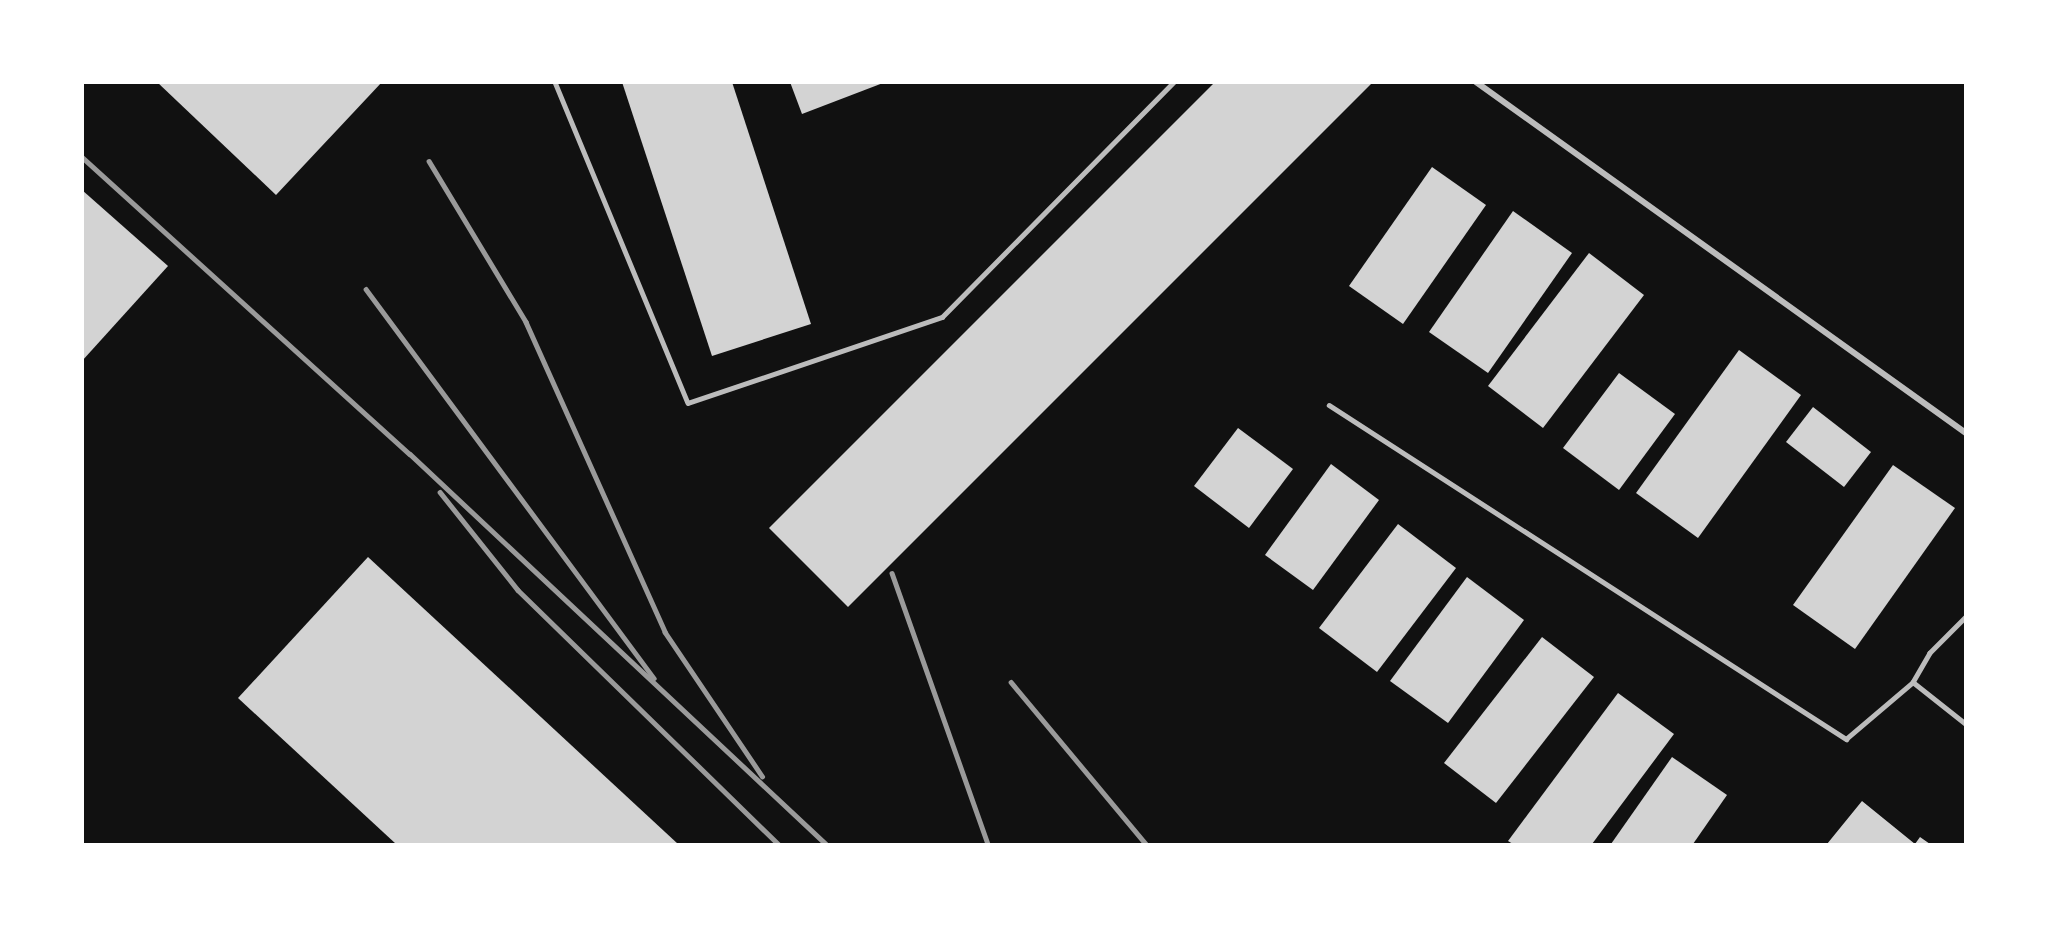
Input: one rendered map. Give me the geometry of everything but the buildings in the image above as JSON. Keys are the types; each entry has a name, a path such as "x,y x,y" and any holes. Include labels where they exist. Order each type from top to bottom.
{"street":[{"path":"1476,82 1965,433"}],"lane":[{"path":"555,82 688,403 942,317 1174,82"},
{"path":"1329,405 1846,739 1913,682 1930,653 1965,617"},
{"path":"1913,682 1965,724"}],"railway":[{"path":"82,157 410,454 826,844"},
{"path":"429,161 526,322 665,632 762,776"},
{"path":"366,289 654,678"},
{"path":"440,492 518,590 778,844"},
{"path":"892,573 988,844"},
{"path":"1011,682 1146,844"}]}
